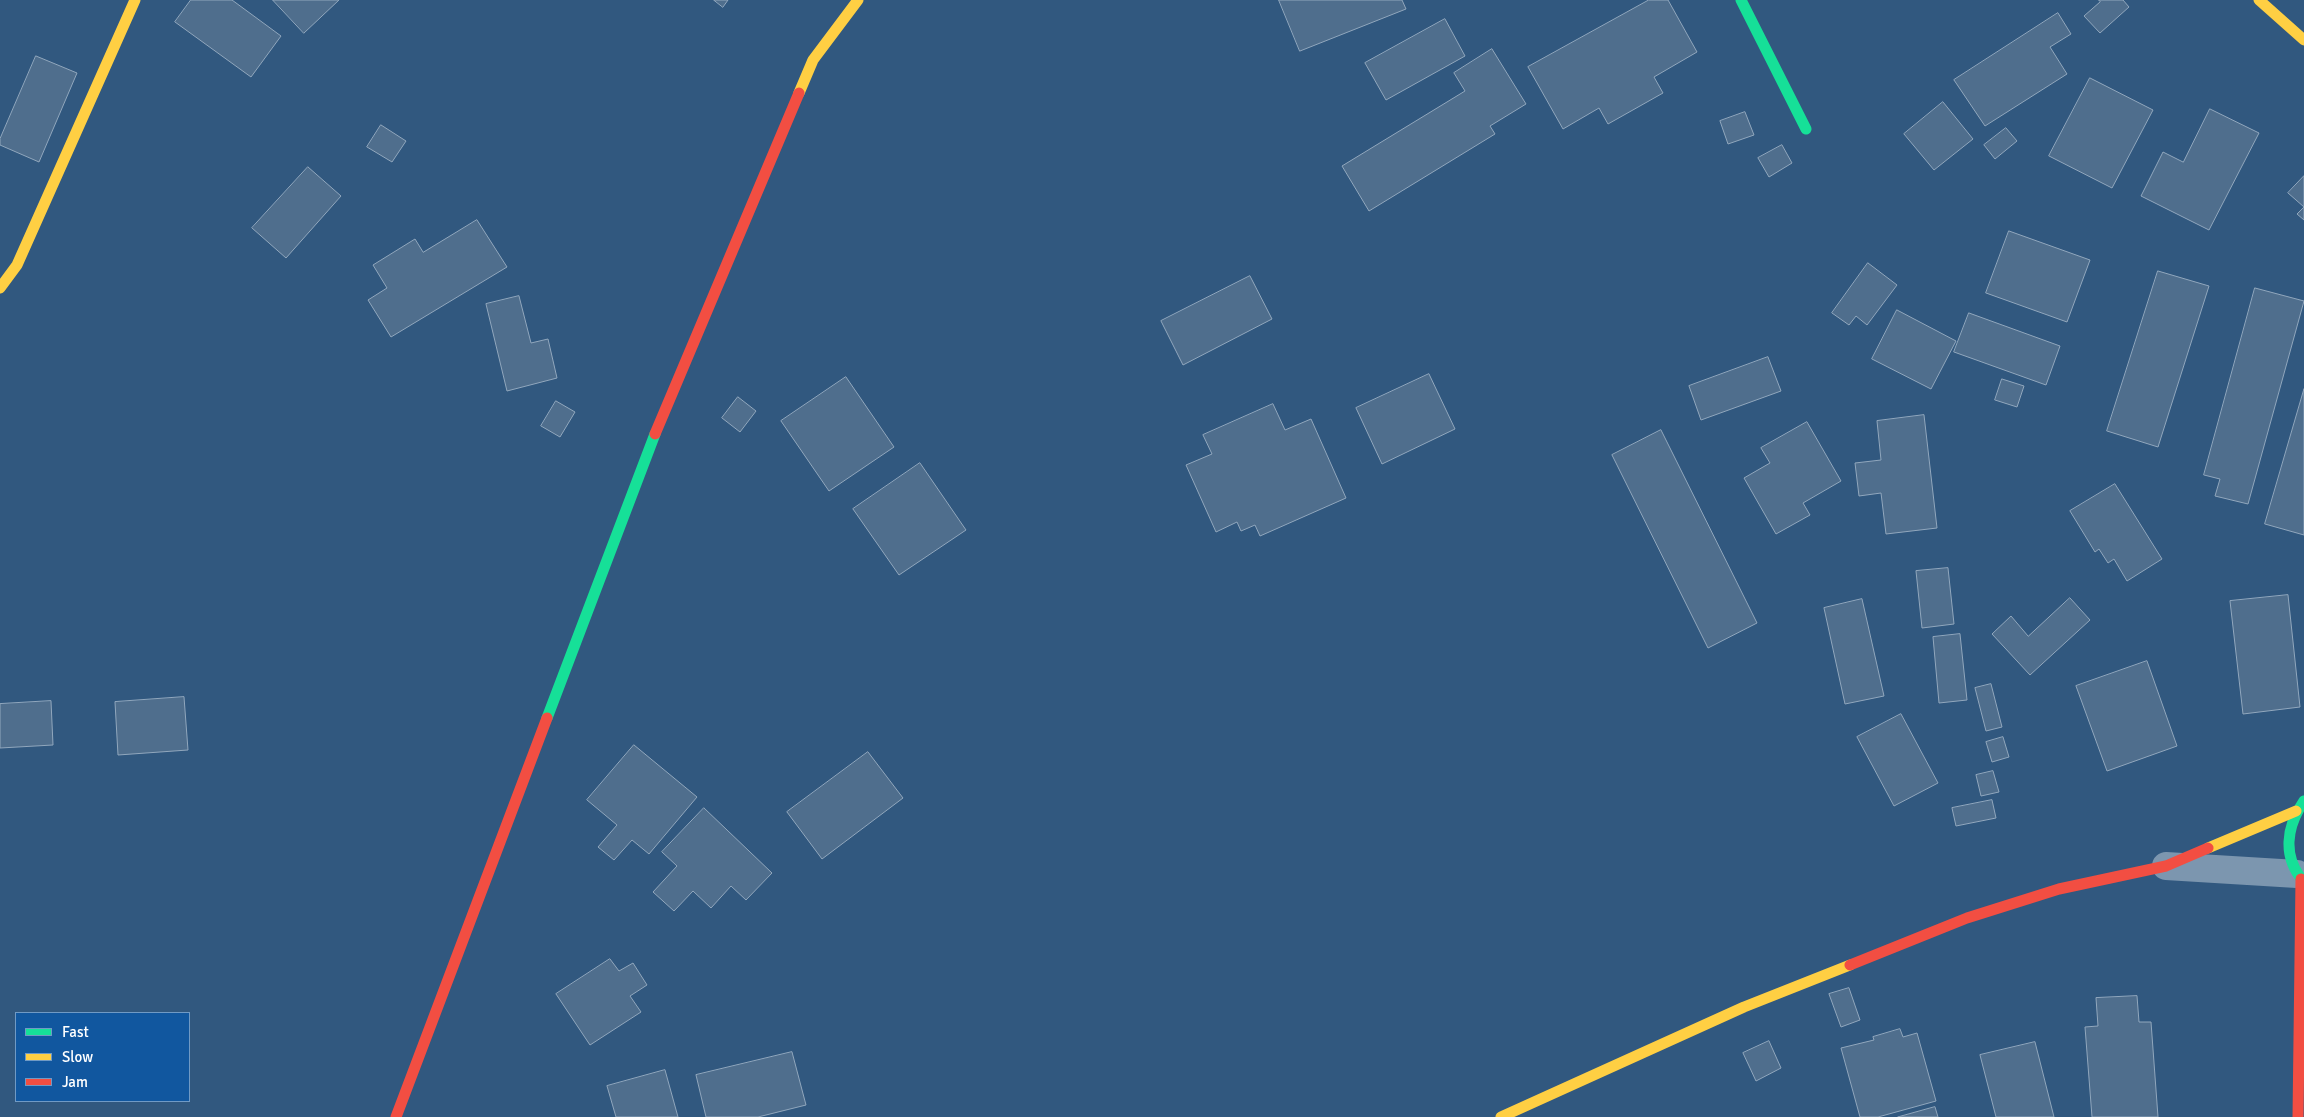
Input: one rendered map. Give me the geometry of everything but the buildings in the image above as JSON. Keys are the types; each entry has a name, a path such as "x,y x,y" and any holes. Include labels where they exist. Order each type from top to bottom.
{"street":[{"path":"0,288 17,265 135,0"},
{"path":"396,1117 661,419 813,60 858,0"},
{"path":"1741,0 1806,129"},
{"path":"2259,0 2304,40"},
{"path":"2298,1117 2301,879 2288,849 2288,836 2296,811 2304,801"},
{"path":"1515,1114 1744,1007 1967,918 2059,889 2166,866 2296,811"},
{"path":"2166,866 2301,879"}],"traffic: fast":[{"path":"1741,0 1806,129"},
{"path":"547,718 655,434"},
{"path":"2304,801 2293,821 2289,842 2292,862 2304,882"}],"traffic: slow":[{"path":"0,288 17,265 135,0"},
{"path":"799,93 813,60 858,0"},
{"path":"2259,0 2304,40"},
{"path":"2208,848 2296,811"},
{"path":"1501,1117 1744,1007 1850,965"}],"traffic: jam":[{"path":"655,434 799,93"},
{"path":"396,1117 547,718"},
{"path":"1850,965 1967,918 2059,889 2166,866 2208,848"},
{"path":"2298,1117 2301,879"}]}
